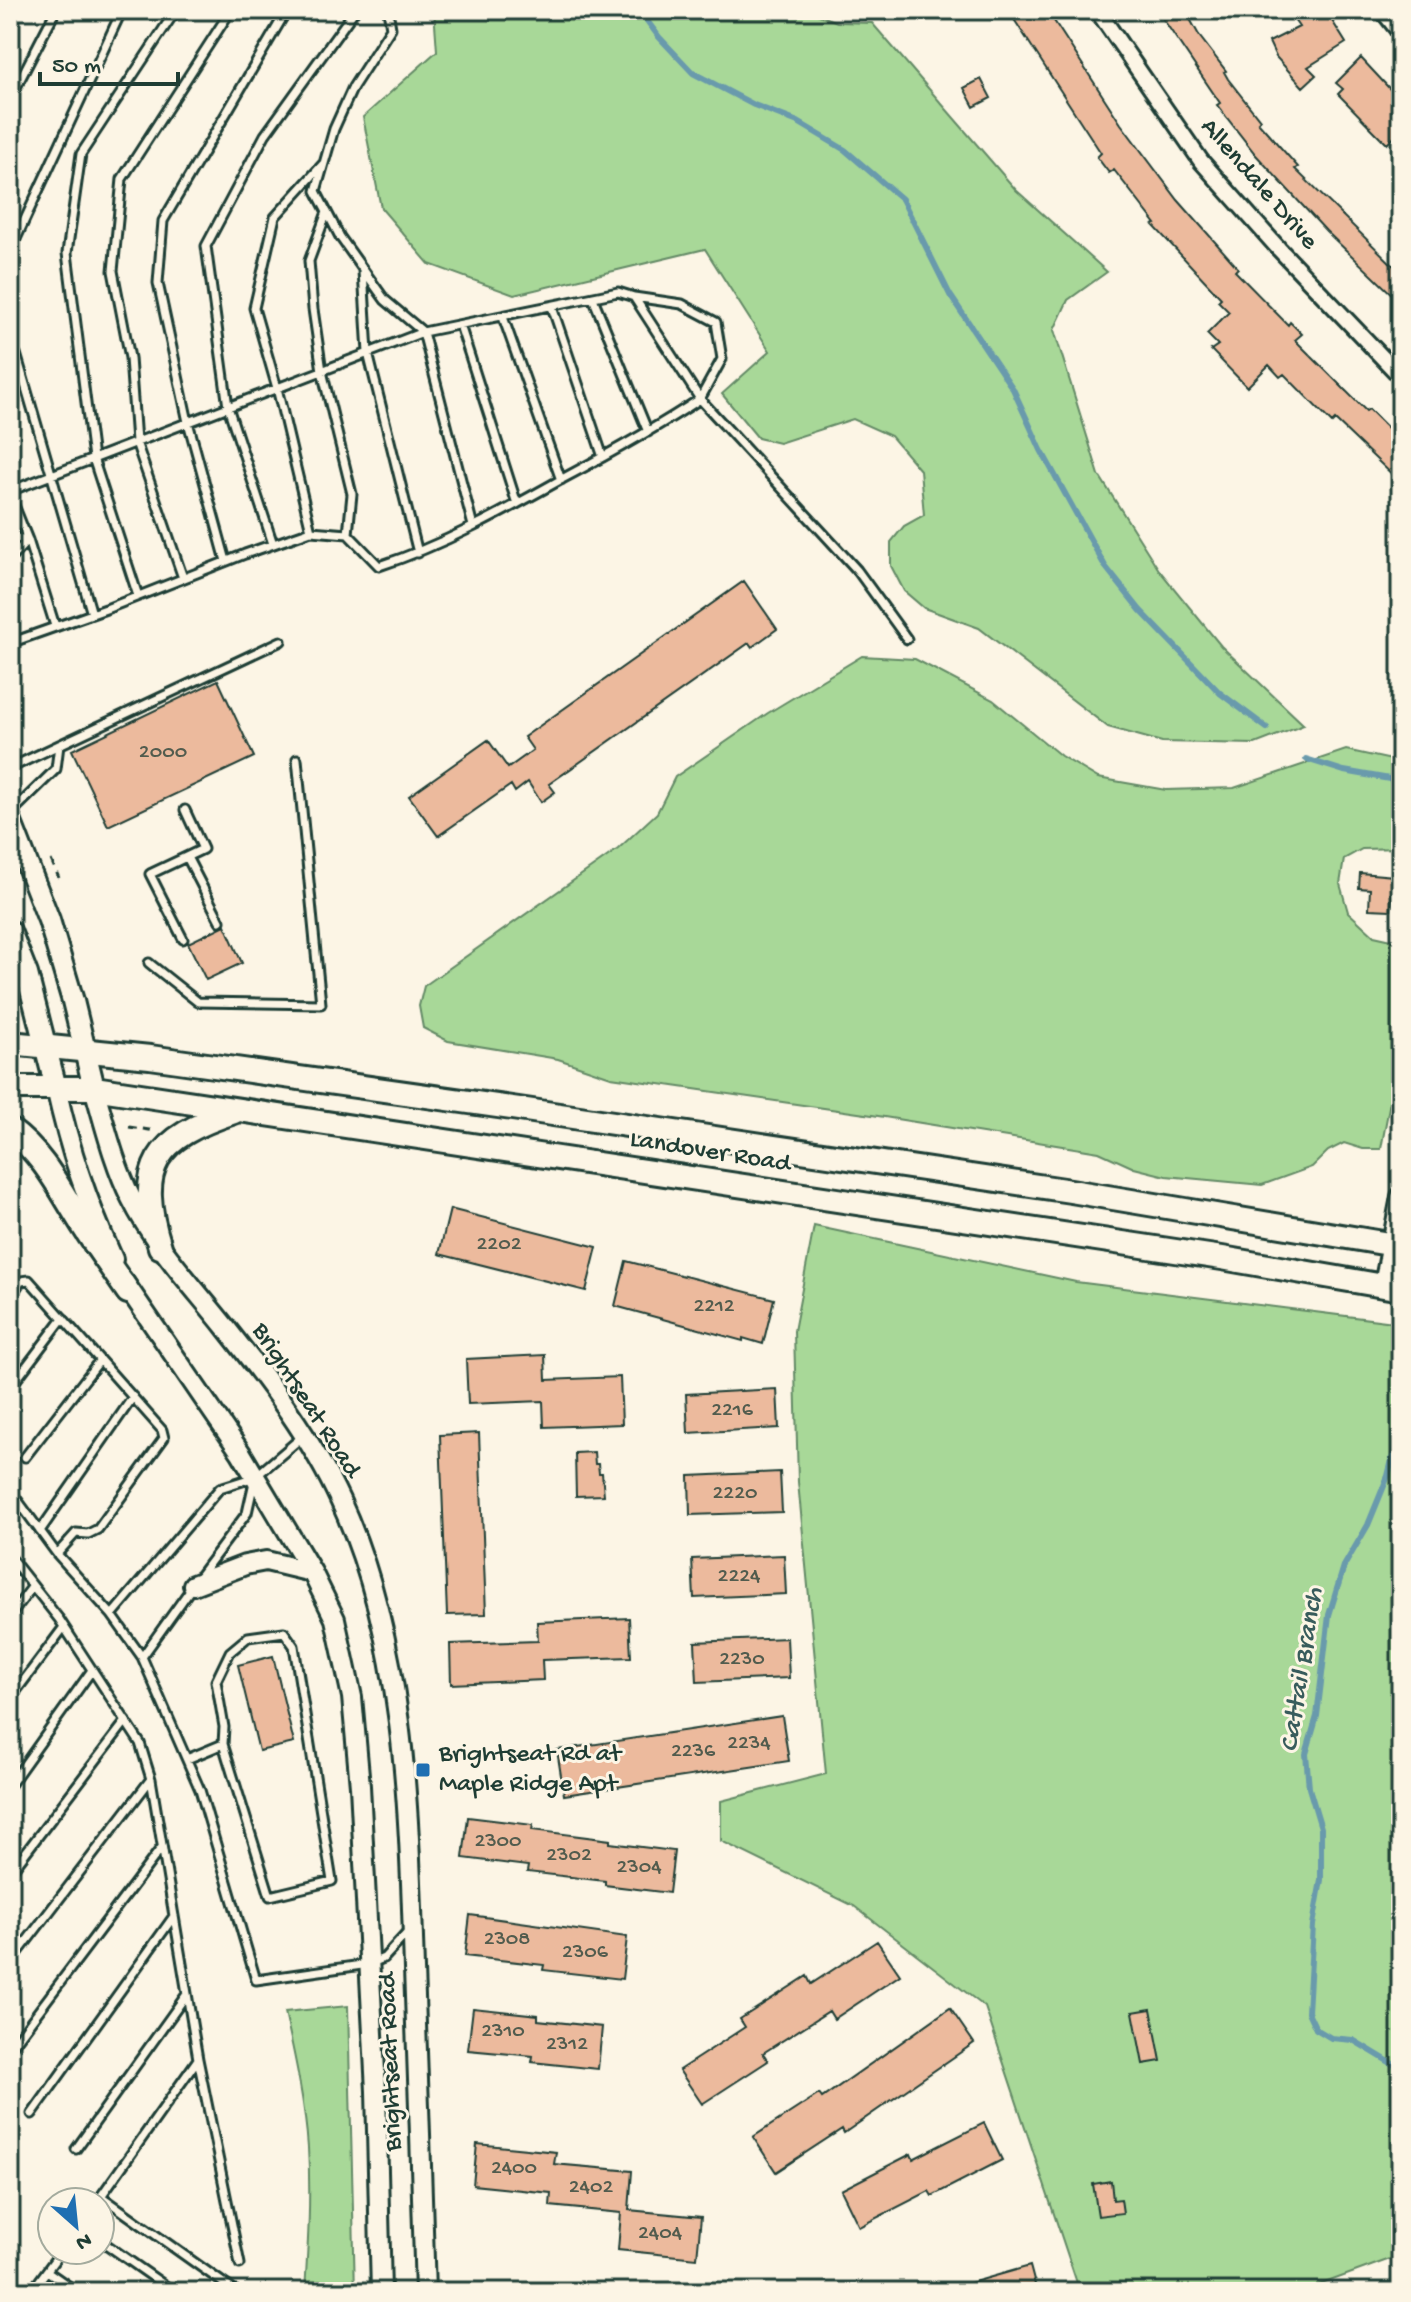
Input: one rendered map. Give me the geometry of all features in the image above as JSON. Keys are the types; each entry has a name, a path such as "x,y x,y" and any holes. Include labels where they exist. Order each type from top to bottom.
{"main road":[{"name":"Brightseat Road","path":"10,820 49,920 94,1088"},
{"name":"Brightseat Road","path":"10,931 27,974 56,1088"},
{"name":"Landover Road","path":"10,1043 85,1049 519,1109 1071,1191 1397,1245"},
{"name":"Landover Road","path":"10,1088 94,1088 1222,1258 1393,1287"},
{"path":"160,1247 149,1213 148,1191 154,1167 176,1138 191,1128 241,1110"},
{"path":"10,1130 22,1138 56,1181 128,1292"}],"street":[{"name":"Allendale Drive","path":"1097,10 1201,161 1279,249 1401,377"},
{"path":"1382,10 1401,34"},
{"name":"Brightseat Road","path":"56,1088 71,1153 85,1194 128,1292 255,1477 312,1572 335,1619 352,1697 360,1786 381,2292"},
{"name":"Brightseat Road","path":"94,1088 119,1170 132,1200 160,1247 226,1328 303,1436 339,1497 356,1537 388,1659 399,1731 413,1926 425,2292"},
{"path":"1393,1287 1401,1197"},
{"path":"193,1585 245,1565 266,1561 312,1572"}],"lane":[{"path":"10,99 56,10"},
{"path":"92,614 15,350 15,241 122,10"},
{"path":"138,596 93,458 67,253 81,154 176,10"},
{"path":"183,578 136,442 130,358 113,271 122,179 231,10"},
{"path":"226,561 188,422 158,283 163,221 287,10"},
{"path":"273,544 228,407 206,246 265,135 355,10"},
{"path":"388,10 391,28 353,87 334,129 316,191 340,237 385,300 423,332 473,526"},
{"path":"311,531 277,388 254,308 275,217 324,162"},
{"path":"327,212 309,261 322,371 352,494 348,534"},
{"path":"363,269 368,353 418,553"},
{"path":"10,643 311,531 348,534 379,566 418,553 561,480 700,399 722,359 716,322 682,304 618,292 423,332 49,475 10,493 55,626"},
{"path":"634,297 700,399 857,570 907,639"},
{"path":"593,298 648,432"},
{"path":"552,307 603,457"},
{"path":"503,317 561,480"},
{"path":"460,325 517,504"},
{"path":"10,537 28,540"},
{"path":"10,559 28,540"},
{"path":"10,768 281,641"},
{"path":"10,814 56,769 59,745"},
{"path":"149,963 198,1002 321,1004 297,759"},
{"path":"183,939 150,874 203,849 185,810"},
{"path":"187,857 220,921"},
{"path":"10,1297 21,1281 29,1280 162,1430 164,1438 98,1529 88,1534 76,1533 57,1554"},
{"path":"10,1388 63,1318"},
{"path":"25,1457 100,1360"},
{"path":"40,1531 133,1397"},
{"path":"112,1615 220,1488 255,1477 303,1436"},
{"path":"142,1657 247,1513 255,1477"},
{"path":"10,1490 57,1554 112,1615 142,1657 200,1790 256,1980 369,1964 384,1958 413,1926"},
{"path":"10,1557 64,1627 140,1743 151,1779 198,2059 240,2264"},
{"path":"10,1616 33,1586"},
{"path":"10,1699 64,1627"},
{"path":"284,1632 294,1646 332,1881 270,1896 223,1744 224,1727 216,1681 230,1652 248,1637 284,1632"},
{"path":"10,1785 92,1670"},
{"path":"10,1873 126,1721"},
{"path":"187,1759 223,1744"},
{"path":"10,1963 151,1779"},
{"path":"10,2049 162,1847"},
{"path":"32,2114 174,1916"},
{"path":"76,2149 187,1994"},
{"path":"108,2186 198,2059"},
{"path":"116,2211 236,2292"},
{"path":"116,2251 174,2292"},
{"path":"31,2292 51,2266"},
{"path":"47,2271 77,2292"}],"path":[{"path":"51,860 59,878"},
{"path":"138,1123 138,1129"},
{"path":"129,1127 160,1132"}],"green space":[{"path":"434,10 807,10 837,22 872,23 1016,190 1107,272 1068,300 1054,330 1099,475 1159,570 1221,646 1304,725 1255,744 1162,742 1108,727 979,628 924,608 904,591 891,566 891,542 904,526 924,515 920,470 891,436 853,419 779,443 758,438 722,394 770,351 705,249 514,295 429,264 381,208 363,117 437,51"},
{"path":"862,656 915,659 993,700 1061,756 1098,778 1166,790 1234,788 1346,750 1401,762 1401,848 1362,849 1344,859 1340,884 1348,912 1374,936 1401,942 1401,1043 1381,1149 1363,1149 1344,1143 1328,1151 1312,1167 1262,1185 1166,1176 1134,1168 1099,1152 611,1077 558,1059 448,1041 423,1028 419,1006 424,986 618,849 657,813 675,777 768,713"},
{"path":"814,1226 1076,1282 1401,1323 1401,2255 1300,2292 1080,2292 985,2007 854,1906 721,1841 721,1801 826,1774 798,1482 794,1331"},
{"path":"348,2006 355,2292 305,2292 308,2148 302,2097 285,2012"}],"building":[{"path":"1008,10 1047,10 1121,124 1178,200 1238,268 1235,271 1288,325 1290,322 1302,334 1295,340 1366,411 1369,409 1401,441 1401,483 1335,420 1332,423 1284,374 1280,377 1269,365 1247,387 1211,350 1218,345 1207,334 1229,312 1218,301 1221,298 1153,225 1156,224 1114,170 1109,173 1097,157 1101,153"},
{"path":"1157,10 1185,10 1200,37 1226,71 1228,79 1260,120 1258,122 1298,167 1295,169 1401,273 1401,303 1326,231 1256,155 1217,105 1220,103"},
{"path":"1302,10 1345,10 1331,19 1346,43 1308,67 1316,75 1303,87 1276,57 1269,42 1299,27 1292,17"},
{"path":"1361,58 1401,101 1401,131 1387,144 1338,94 1343,89 1336,83"},
{"path":"981,79 991,98 974,107 964,88"},
{"path":"744,581 777,629 752,647 749,643 549,784 555,792 541,802 528,782 515,792 511,785 438,836 409,796 488,740 508,768 533,750 524,737"},
{"path":"218,680 254,757 108,826 72,750"},
{"path":"1360,873 1394,876 1391,910 1369,909 1370,889 1359,888"},
{"path":"225,925 242,963 206,980 188,943"},
{"path":"450,1209 597,1247 586,1291 439,1254"},
{"path":"626,1261 774,1299 763,1344 615,1306"},
{"path":"545,1355 546,1380 620,1377 622,1424 544,1427 543,1401 468,1404 466,1359"},
{"path":"777,1389 779,1428 688,1433 686,1394"},
{"path":"479,1433 486,1614 447,1615 440,1435"},
{"path":"594,1452 595,1464 602,1473 604,1495 576,1496 575,1453"},
{"path":"780,1472 782,1512 690,1515 689,1476"},
{"path":"784,1555 786,1594 694,1598 692,1559"},
{"path":"629,1618 631,1657 542,1660 543,1680 451,1684 450,1644 538,1641 537,1622"},
{"path":"787,1638 789,1678 697,1682 695,1642"},
{"path":"273,1656 294,1743 259,1751 238,1665"},
{"path":"782,1716 789,1761 564,1795 557,1750"},
{"path":"468,1817 533,1825 532,1830 674,1851 669,1893 605,1885 605,1881 527,1872 528,1866 463,1858"},
{"path":"470,1915 627,1937 622,1979 543,1970 544,1965 465,1956"},
{"path":"877,1941 900,1975 834,2019 829,2011 763,2053 768,2061 702,2104 679,2070 745,2027 740,2019 807,1976 811,1984"},
{"path":"473,2008 538,2015 538,2020 602,2027 598,2069 532,2062 533,2056 468,2050"},
{"path":"950,2008 974,2043 844,2133 842,2129 776,2172 753,2137 819,2094 822,2098"},
{"path":"1151,2009 1161,2061 1143,2064 1133,2012"},
{"path":"984,2123 1002,2160 932,2196 929,2191 859,2227 841,2190 911,2154 913,2159"},
{"path":"477,2144 556,2152 554,2164 632,2171 629,2210 701,2217 697,2258 618,2250 621,2213 550,2206 551,2193 473,2185"},
{"path":"1111,2181 1113,2200 1121,2199 1123,2213 1098,2216 1093,2184"},
{"path":"1030,2266 1037,2292 954,2292 953,2288"}],"waterway":[{"path":"639,10 693,73 754,105 798,122 845,150 902,199 950,295 1013,389 1041,450 1105,566 1140,610 1220,693 1267,728"},
{"path":"1306,759 1344,771 1401,781"},
{"name":"Cattail Branch","path":"1401,1424 1388,1476 1368,1525 1344,1566 1329,1615 1317,1716 1306,1754 1309,1788 1321,1828 1321,1880 1313,1925 1308,2012 1316,2029 1331,2038 1353,2040 1401,2069"}],"place":[{"name":"Brightseat Rd at Maple Ridge Apt","path":"423,1770"}]}
